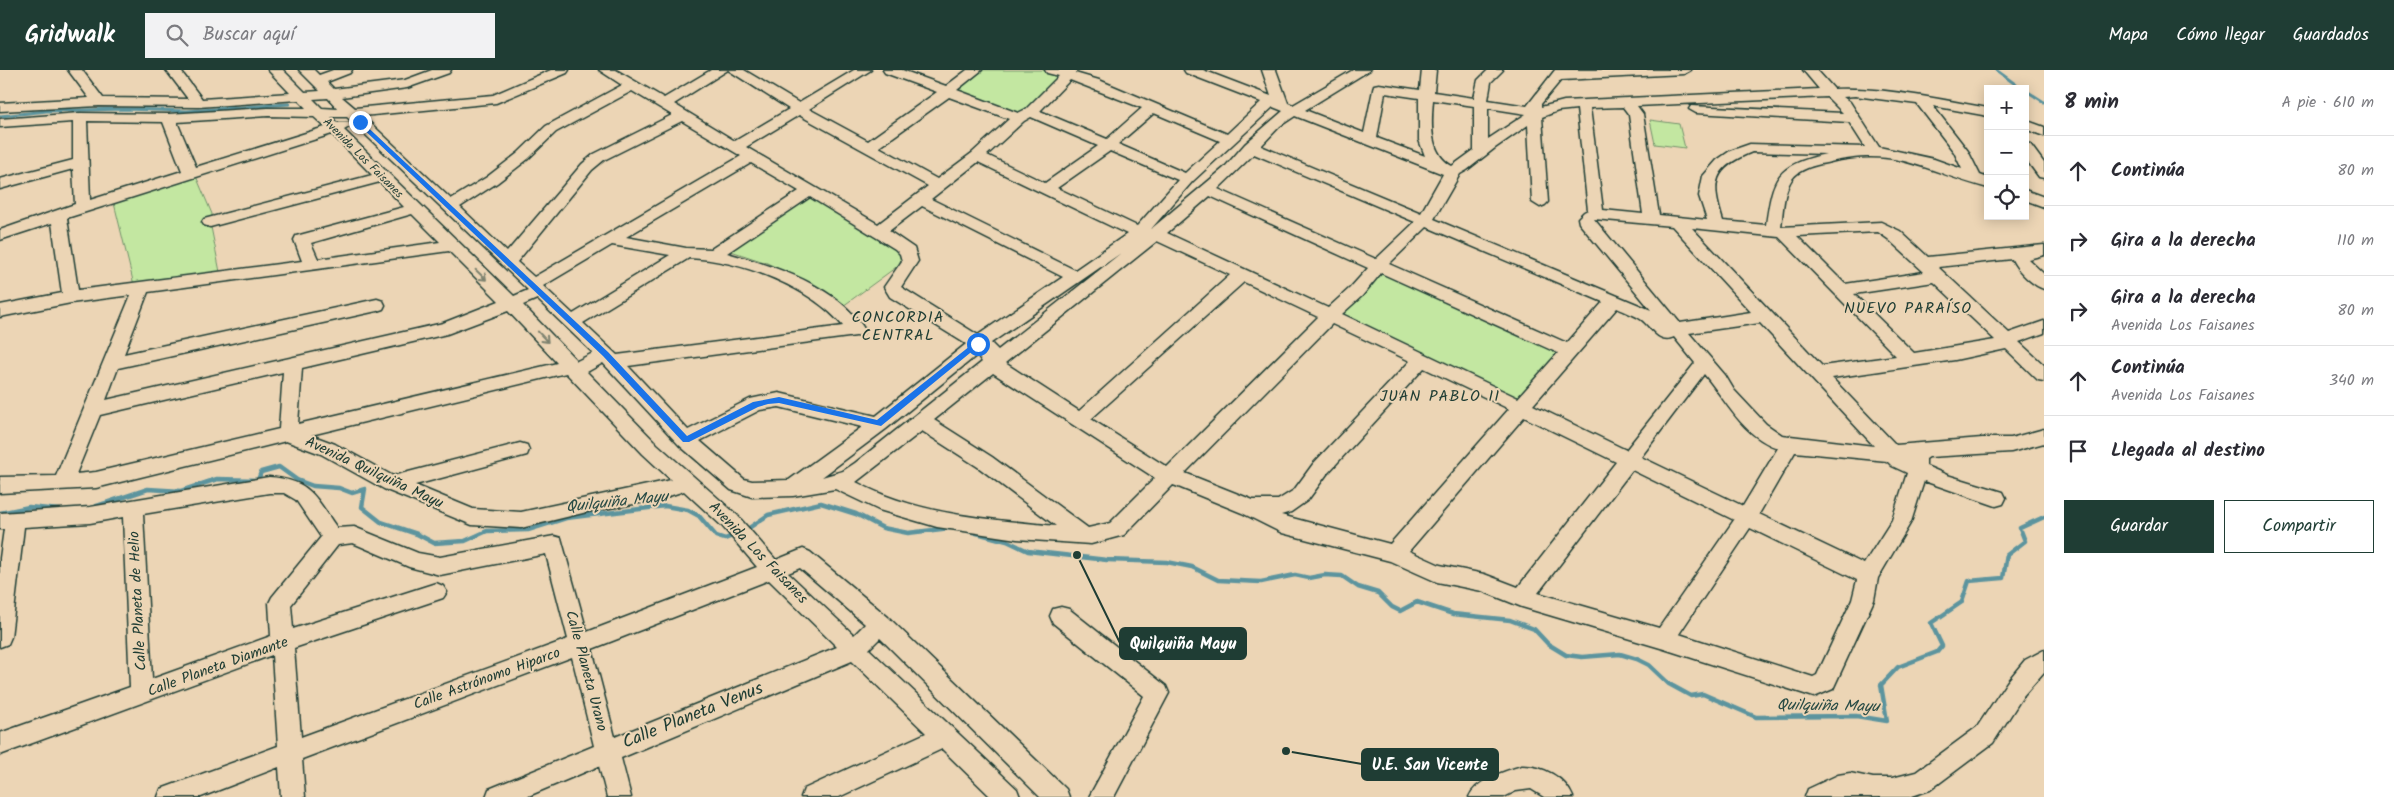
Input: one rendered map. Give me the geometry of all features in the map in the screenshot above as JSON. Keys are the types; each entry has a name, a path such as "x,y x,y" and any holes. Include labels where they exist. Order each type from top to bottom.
{"street":[{"path":"75,70 99,102"},
{"path":"173,70 198,103"},
{"name":"Avenida Los Faisanes","path":"275,70 381,177 512,304 650,449 730,521 773,571 1008,797"},
{"name":"Avenida Los Faisanes","path":"306,70 609,358 686,440 738,484 752,489 793,488"},
{"path":"317,81 345,70"},
{"path":"1,105 99,102 198,103 330,94 406,84 444,70"},
{"path":"0,123 80,117 168,118 316,112 355,117 496,99 562,70"},
{"path":"606,70 809,190 908,252 910,261 892,287 896,292 978,344 998,362 1174,475 1249,507 1263,516 1294,529 1394,554 1437,573 1484,583 1522,598 1664,639 1814,687 1825,682 1863,600 1868,576 1901,522 1918,470 1916,462 1918,455 1924,450"},
{"path":"664,104 721,70"},
{"path":"735,70 799,110 869,146 938,186"},
{"path":"735,147 864,70"},
{"path":"890,70 1109,145 1186,179"},
{"path":"869,146 912,119 975,70"},
{"path":"1052,70 1068,73 1230,140"},
{"path":"1190,70 1209,74 1282,106 1448,170"},
{"path":"793,488 878,424 978,344 1076,277 1148,233 1208,190 1275,123 1282,106 1273,86 1269,70"},
{"path":"1334,70 1358,73"},
{"path":"838,481 859,494 932,518 1011,530 1084,536 1105,536 1118,529 1380,267 1392,251 1425,221 1449,176 1448,170 1432,159 1425,142 1429,70"},
{"path":"1481,151 1482,85 1496,70"},
{"path":"1540,202 1534,104 1559,73 1684,70"},
{"path":"1810,70 1829,92 1845,105 1874,150"},
{"path":"878,232 977,156 1061,84 1068,73"},
{"path":"793,488 838,481 862,468 998,362 1148,233 1186,179 1230,140 1282,106 1358,73"},
{"path":"450,207 492,180 523,156 551,129 633,85"},
{"path":"1370,139 1380,88 1482,103 1534,113"},
{"path":"1448,170 1481,151 1534,113 1558,105 1829,92 1874,93 1984,111"},
{"path":"1921,100 1981,180"},
{"path":"1627,103 1706,110 1852,118"},
{"path":"1627,103 1636,114 1652,220"},
{"path":"1583,104 1596,214"},
{"path":"1046,190 1109,145 1151,108"},
{"path":"508,262 587,167 599,157 681,116"},
{"path":"80,117 83,207"},
{"path":"0,235 83,207 334,130 355,117"},
{"path":"168,118 191,174"},
{"path":"2029,126 2044,132"},
{"path":"1716,225 1707,196 1708,184 1715,168 1735,154 1758,147 1874,150 1920,160 1981,180"},
{"path":"1250,148 1614,300 1652,318 1766,435 1790,444 1866,453 1893,453 2011,445 2044,436"},
{"path":"1779,231 1782,187 1793,170 1828,157 1874,150"},
{"path":"2029,153 2044,174"},
{"path":"92,410 446,328 512,304 611,240 752,156"},
{"path":"977,156 1046,190 1148,233 1330,315 1868,576"},
{"path":"0,184 80,162"},
{"path":"210,222 381,177"},
{"path":"714,254 809,190"},
{"path":"1208,190 1570,351"},
{"path":"2029,196 2044,202"},
{"path":"920,199 1076,277"},
{"path":"312,266 302,240 414,209"},
{"path":"1728,395 1719,380 1587,223 1586,218 1589,215 1596,214 1779,231 1881,227 1894,236 2044,375"},
{"path":"60,215 71,297"},
{"path":"1677,222 1899,460 1941,481 1996,498"},
{"path":"1779,231 1910,360"},
{"path":"0,311 71,297 142,287 454,249 484,239"},
{"path":"293,363 288,435 609,358 856,330 839,310 808,290 771,271 714,254 686,253 611,240"},
{"path":"1923,263 2044,250"},
{"path":"2026,252 2020,256 2020,260 2041,277"},
{"path":"572,322 686,253"},
{"path":"1087,413 1241,275"},
{"path":"1841,290 1937,276"},
{"path":"62,484 142,287"},
{"path":"1394,554 1614,300"},
{"path":"112,363 377,305"},
{"path":"1677,329 1765,316"},
{"path":"1818,373 1955,354 2008,342 2012,338 2044,327"},
{"path":"1249,507 1273,509 1294,501 1301,495 1320,469 1422,359"},
{"path":"998,362 1087,413 1174,475"},
{"path":"1522,598 1699,368"},
{"path":"686,440 756,404 779,400 878,424"},
{"path":"921,421 985,462 1084,536"},
{"name":"Avenida Quilquiña Mayu","path":"0,485 62,484 96,480 288,435 328,449 391,484 472,516 521,520 587,504 657,492 687,482"},
{"path":"1664,639 1747,516 1790,444"},
{"path":"391,484 520,450"},
{"path":"0,637 7,522 90,516 270,485 288,486 303,495 332,537 280,603 293,797"},
{"name":"Calle Planeta de Helio","path":"134,508 142,694"},
{"name":"Calle Planeta Urano","path":"332,537 354,535 416,561 440,566 554,544 578,645 619,797"},
{"name":"Avenida Los Faisanes","path":"803,558 880,624 1057,797"},
{"name":"Calle Astrónomo Hiparco","path":"170,797 578,645 803,558"},
{"name":"Calle Planeta Diamante","path":"0,744 282,642 436,592"},
{"path":"1061,616 1158,693 1101,797"},
{"name":"Calle Planeta Venus","path":"498,797 854,650 880,624"},
{"path":"1817,797 1838,787 1850,785 1877,793 1922,782 1968,750 1985,735 2015,689 2040,668"},
{"path":"813,797 944,736"},
{"path":"1481,797 1516,778 1528,776 1542,780 1561,797"}],"green space":[{"path":"980,70 1045,70 1061,76 1057,83 1021,113 1016,113 954,89"},
{"path":"1650,120 1679,124 1685,148 1655,144"},
{"path":"196,176 212,214 211,227 220,272 134,285 114,203"},
{"path":"808,196 895,248 902,256 899,265 843,306 797,278 767,263 731,251 730,249"},
{"path":"1385,272 1557,352 1558,356 1522,401 1341,316 1341,310 1380,273"}],"waterway":[{"path":"1996,70 2017,85"},
{"path":"2029,93 2044,102"},
{"path":"0,116 47,111 124,109 187,111 289,104"},
{"name":"Quilquiña Mayu","path":"91,508 148,489 181,491 217,479 258,480 261,472 279,467 297,480 313,486 339,488 352,493 365,489 362,507 381,522 417,534 434,543 465,541 487,531 528,530 566,518 665,506 688,510 699,516 716,536 725,539 735,535"},
{"name":"Quilquiña Mayu","path":"746,530 768,515 821,503 856,514 883,528 908,533 950,528"},
{"name":"Quilquiña Mayu","path":"0,513 29,507 59,510"},
{"name":"Quilquiña Mayu","path":"969,531 1007,541 1028,551 1107,560 1167,562 1192,567 1218,580 1261,582 1295,575 1309,578 1325,575 1342,576 1358,587 1378,593 1392,607 1400,611 1417,602 1453,614 1510,620 1534,629 1548,644 1566,655 1582,657 1620,654 1637,659 1649,665 1669,684 1691,696 1703,694 1756,717 1856,716 1887,721 1881,685 1898,667 1937,652 1942,646 1931,623 1962,602 1969,581 2003,578 2007,555 2025,541 2020,528 2044,517"}],"place":[{"name":"Quilquiña Mayu","path":"1077,555"},
{"name":"U.E. San Vicente","path":"1286,751"}],"district":[{"name":"NUEVO PARAÍSO","path":"1908,308"},
{"name":"CONCORDIA CENTRAL","path":"898,326"},
{"name":"JUAN PABLO II","path":"1440,396"}],"route":[{"path":"360,122 606,354 686,440 756,404 779,400 878,424 978,344"}]}
